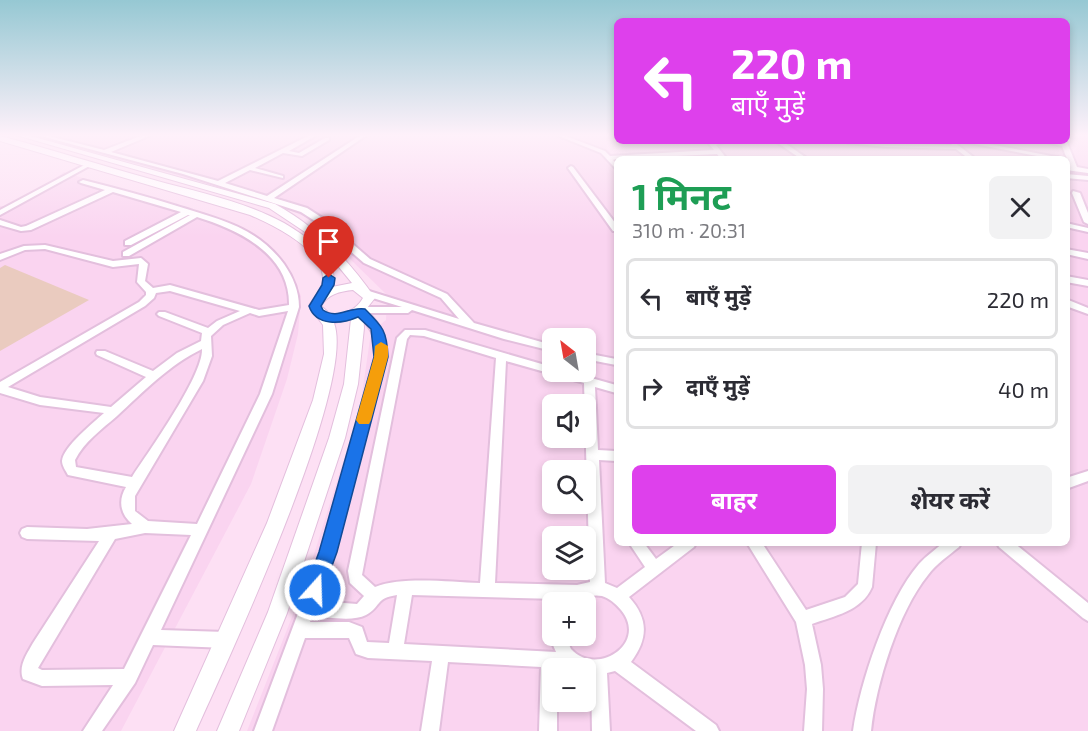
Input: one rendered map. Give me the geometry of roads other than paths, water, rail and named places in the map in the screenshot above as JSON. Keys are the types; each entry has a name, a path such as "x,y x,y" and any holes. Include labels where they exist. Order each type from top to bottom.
{"street":[{"path":"0,213 81,169"},
{"path":"107,169 239,208 281,226 315,253 324,265 329,278 328,285 318,305"},
{"path":"143,169 272,206 306,226 342,261 369,298 360,311 351,384 337,438 277,613 228,731"},
{"path":"168,169 304,210 321,221 367,261 444,296 470,325"},
{"path":"220,183 247,169"},
{"path":"253,169 281,177"},
{"path":"269,198 313,169"},
{"path":"572,169 614,226"},
{"path":"1070,176 1088,178"},
{"path":"83,182 233,225 263,243 277,259 292,284 295,294 294,307 266,394 129,677 92,731"},
{"path":"0,222 21,229 27,228 113,189"},
{"path":"1076,193 1088,222"},
{"path":"128,243 193,213"},
{"path":"126,254 193,213"},
{"path":"306,226 321,221"},
{"path":"1070,226 1088,230"},
{"path":"0,257 24,248 45,246 113,264 141,261 144,264 141,282 151,291"},
{"path":"1070,252 1088,256"},
{"path":"1070,280 1088,283"},
{"path":"318,305 328,292 353,287 425,312 542,345"},
{"path":"151,291 170,288 225,302 247,311 273,312 294,307"},
{"path":"0,388 142,304 151,296 151,291"},
{"path":"318,305 324,316 335,318 360,311 425,312 444,296"},
{"path":"1070,304 1088,311"},
{"path":"185,731 226,640 309,440 327,379 330,344 329,326 318,305"},
{"path":"135,483 72,471 68,465 69,457 81,442 154,376 207,338 220,323 247,311"},
{"path":"263,731 328,552 381,357 377,328 360,311"},
{"path":"162,314 207,338"},
{"path":"374,596 361,585 356,578 355,571 402,338 408,332 425,333 542,368"},
{"path":"145,527 129,514 128,495 198,381 207,356 207,338"},
{"path":"101,353 154,376"},
{"path":"487,590 501,356"},
{"path":"596,358 614,362"},
{"path":"589,382 598,588"},
{"path":"592,382 614,388"},
{"path":"0,388 40,401 105,409 113,413"},
{"path":"592,455 614,456"},
{"path":"1070,483 1088,476"},
{"path":"27,532 121,535 145,527 201,530"},
{"path":"110,535 39,649 29,673 42,678 129,677"},
{"path":"638,546 655,570"},
{"path":"618,596 686,546"},
{"path":"756,546 803,619 814,673 813,731"},
{"path":"803,619 850,603 865,587 869,546"},
{"path":"862,731 880,656 901,611 920,573 951,546"},
{"path":"1008,546 1088,613"},
{"path":"308,608 357,612 363,610 374,596 387,589 406,588 577,592 598,588 618,596 632,613 636,633 631,649 618,663 598,669 602,731"},
{"path":"395,651 406,588"},
{"path":"300,630 349,630 358,636 362,648 542,660"},
{"path":"149,638 226,640"},
{"path":"430,731 441,654"},
{"path":"618,663 710,731"},
{"path":"548,712 548,731"}]}
